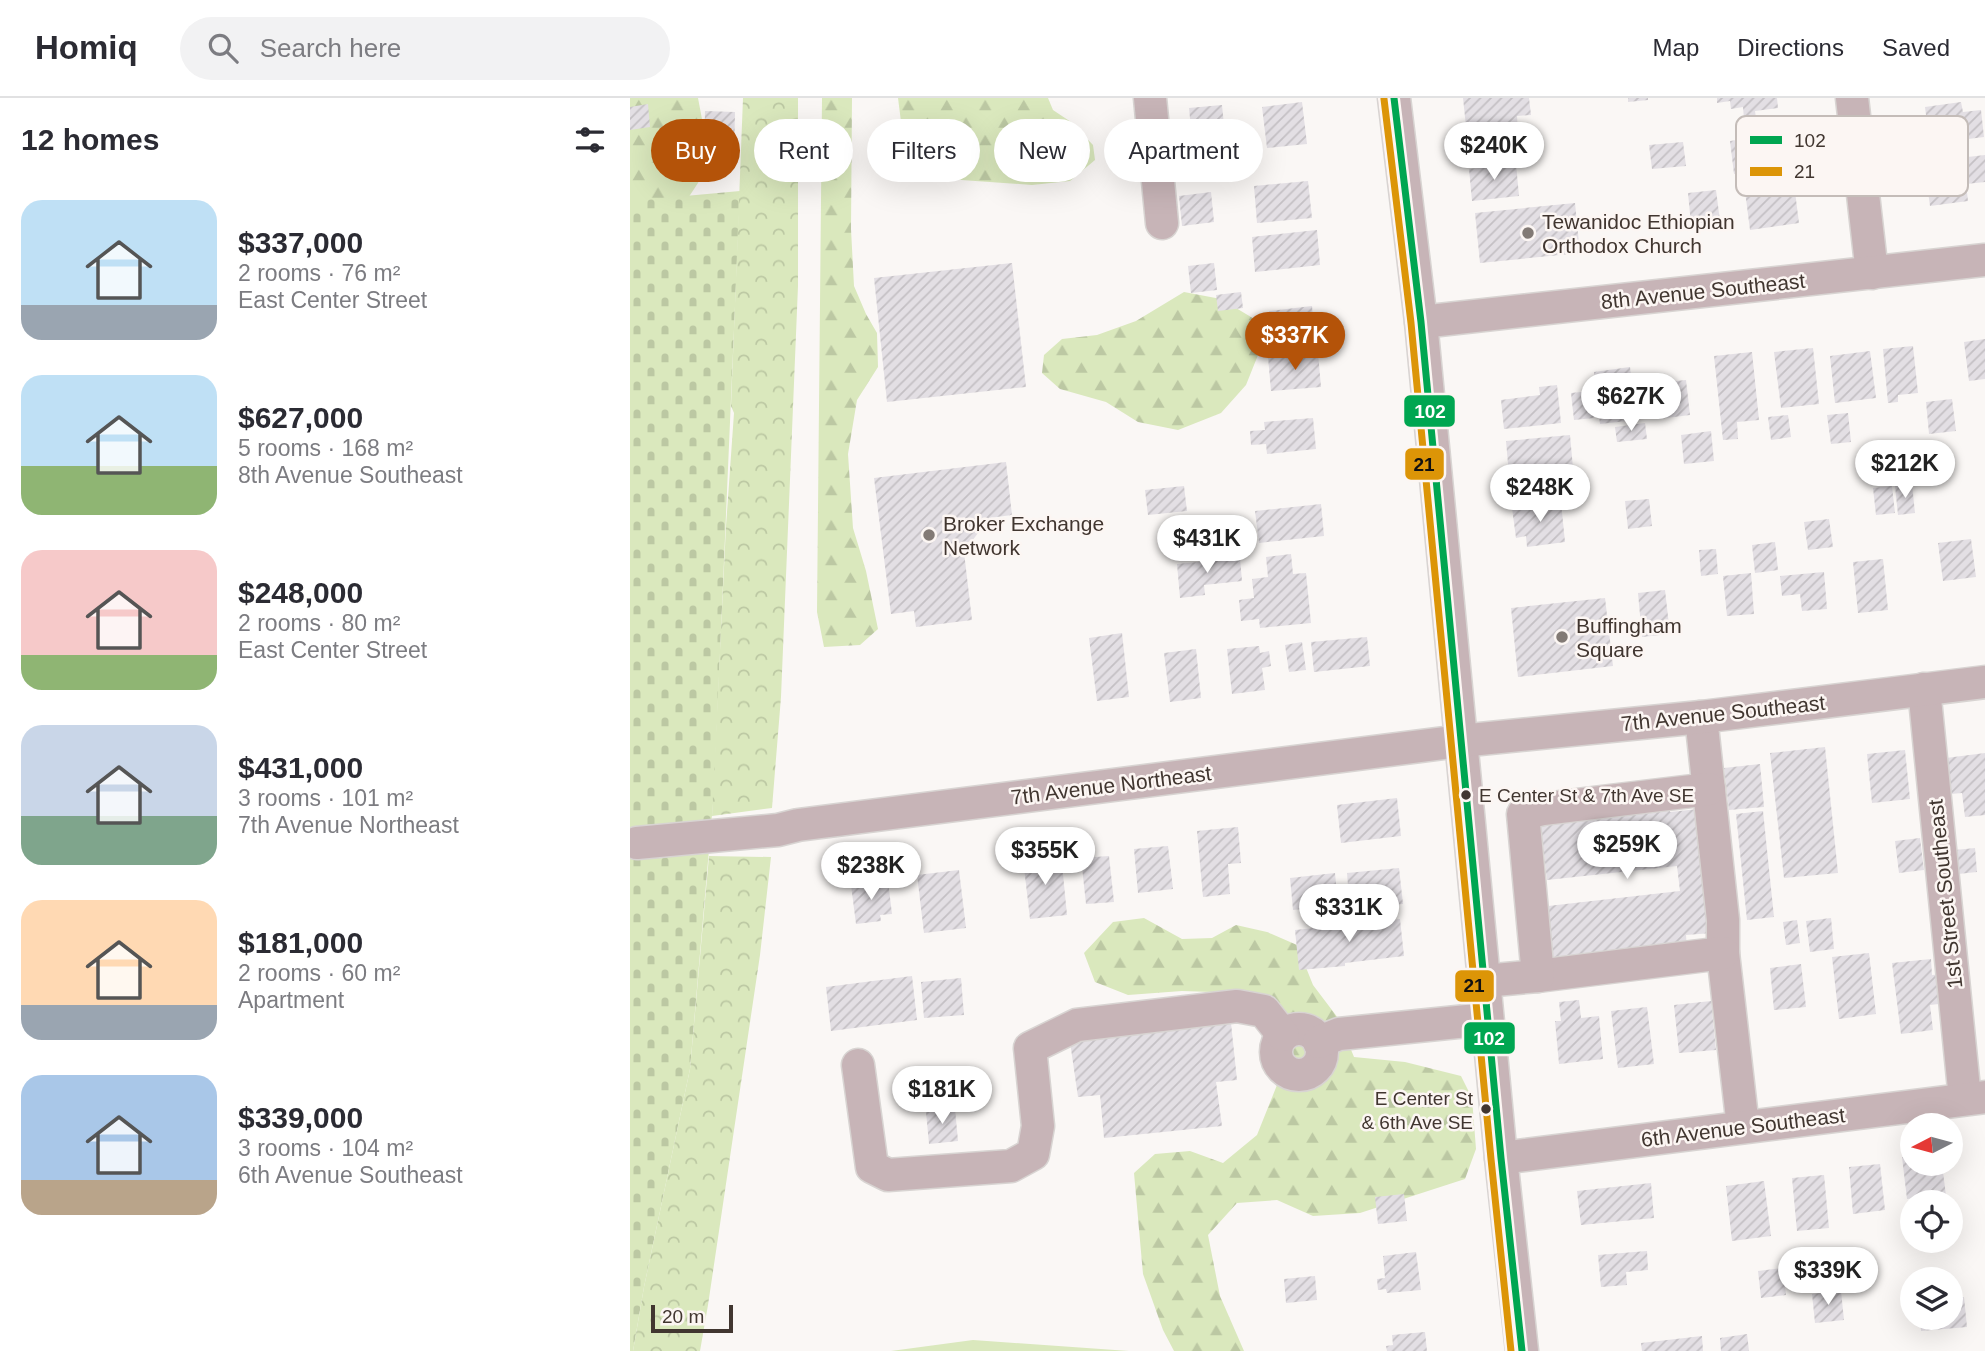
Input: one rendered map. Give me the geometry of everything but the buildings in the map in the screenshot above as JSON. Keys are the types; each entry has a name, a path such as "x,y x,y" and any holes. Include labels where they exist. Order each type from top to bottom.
{"street":[{"path":"1150,98 1162,223"},
{"path":"1394,98 1421,322 1483,981 1522,1351"},
{"path":"1852,98 1854,116"},
{"path":"1863,196 1872,272"},
{"name":"8th Avenue Southeast","path":"1421,322 1985,260"},
{"name":"7th Avenue Southeast","path":"1460,741 1701,717 1985,682"},
{"name":"1st Street Southeast","path":"1924,689 1975,1098"},
{"path":"1701,717 1723,920 1723,953 1743,1128"},
{"name":"7th Avenue Northeast","path":"637,843 778,831 797,825 1460,741"},
{"path":"1538,976 1523,814 1543,809 1709,789"},
{"path":"1483,981 1723,953"},
{"path":"858,1065 872,1167 888,1174 1011,1166 1033,1154 1038,1126 1030,1048 1077,1025 1237,1006 1264,1011 1283,1035 1289,1031 1305,1030 1312,1033 1319,1042 1339,1034 1487,1019"},
{"name":"6th Avenue Southeast","path":"1501,1158 1975,1098"}],"green space":[{"path":"630,98 698,98 702,119 651,119 651,182 698,182 667,230 630,319"},
{"path":"743,98 798,98 798,119 754,119 754,182 798,182 798,286 781,697 772,808 712,816 734,413 731,406"},
{"path":"822,98 852,98 852,119 822,119"},
{"path":"898,98 1048,98 1053,110 1066,119 994,119 994,182 1060,182 1032,185 980,181 980,119 901,119"},
{"path":"1090,142 1093,145 1095,160 1090,164"},
{"path":"821,182 851,182 854,286 877,333 878,367 857,400 848,454 853,528 866,571 878,629 860,645 824,647 817,612"},
{"path":"740,191 714,792 690,1069 633,1351 630,1351 630,201"},
{"path":"1184,292 1221,299 1256,320 1258,355 1246,385 1221,413 1178,430 1138,422 1106,402 1060,389 1042,373 1044,355 1062,339 1097,335 1136,321"},
{"path":"709,856 771,857 760,955 708,1305 700,1351 633,1351 690,1069"},
{"path":"1144,918 1182,939 1212,938 1236,925 1267,932 1297,945 1313,985 1338,1018 1354,1057 1405,1062 1461,1076 1472,1098 1476,1149 1465,1179 1360,1213 1313,1216 1277,1200 1237,1203 1208,1235 1220,1296 1244,1351 1174,1351 1163,1330 1143,1274 1134,1173 1155,1154 1190,1151 1223,1163 1257,1135 1277,1085 1270,1032 1242,993 1182,991 1128,995 1095,982 1084,953 1113,922"},
{"path":"973,1340 1129,1351 891,1351"}],"transit line":[{"name":"102","path":"1394,98 1421,322 1522,1351"},
{"name":"21","path":"1384,99 1411,323 1511,1351"}],"place":[{"name":"Tewanidoc Ethiopian Orthodox Church","path":"1528,233"},
{"name":"Broker Exchange Network","path":"929,535"},
{"name":"Buffingham Square","path":"1562,637"},
{"name":"E Center St & 7th Ave SE","path":"1466,795"},
{"name":"E Center St & 6th Ave SE","path":"1486,1109"}]}
